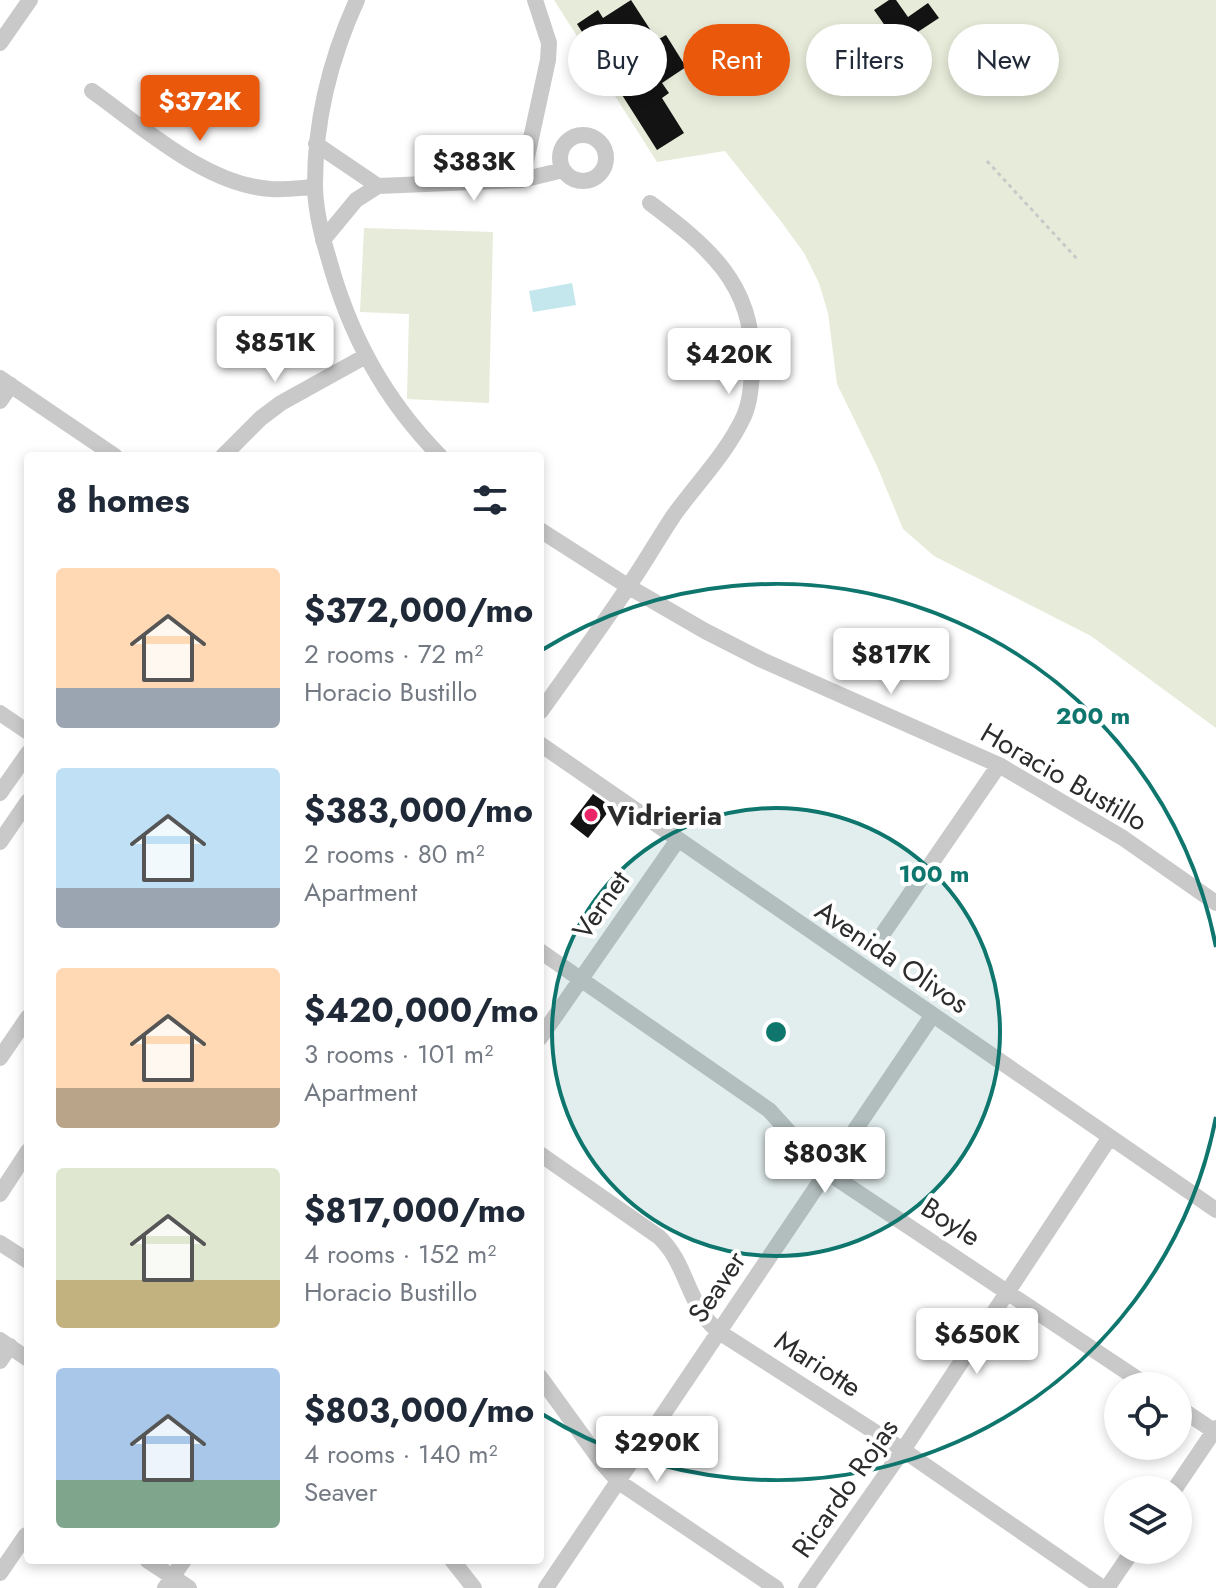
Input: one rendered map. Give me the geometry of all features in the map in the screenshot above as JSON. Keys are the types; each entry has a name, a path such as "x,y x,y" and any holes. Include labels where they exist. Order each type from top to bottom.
{"street":[{"path":"0,43 30,0"},
{"path":"357,0 336,57 321,111 316,144 315,187 323,240 339,297 364,357 389,397 436,452"},
{"path":"522,180 548,60 549,43 535,0"},
{"path":"92,91 201,167 252,186 272,189 315,187"},
{"path":"316,144 378,186"},
{"path":"323,240 356,200 378,186 522,180 563,170"},
{"path":"544,707 629,587 674,515 734,435 746,413 751,385 752,336 748,313 737,290 707,250 650,203"},
{"path":"227,452 253,425 281,403 364,357"},
{"path":"0,401 6,381 109,452"},
{"name":"Horacio Bustillo","path":"544,533 629,587 762,660 999,765 1123,838 1216,903"},
{"path":"0,713 24,729"},
{"name":"Avenida Olivos","path":"544,747 1216,1210"},
{"path":"0,793 24,759"},
{"path":"884,932 999,765"},
{"path":"0,842 22,824"},
{"name":"Vernet","path":"544,1032 677,841"},
{"name":"Boyle","path":"544,954 769,1110 828,1171 1127,1372"},
{"name":"Seaver","path":"546,1588 932,1016"},
{"path":"0,1058 24,1023"},
{"name":"Ricardo Rojas","path":"806,1588 903,1450 1110,1137"},
{"path":"0,1194 24,1157"},
{"name":"Mariotte","path":"544,1157 672,1249 695,1304 707,1322 719,1332 903,1450 1105,1588"},
{"path":"0,1243 24,1258"},
{"path":"0,1361 5,1343 24,1356"},
{"path":"544,1383 619,1482 776,1588"},
{"path":"1184,1476 1215,1430 1192,1416"},
{"path":"0,1573 24,1538"},
{"path":"151,1564 169,1582 189,1588"},
{"path":"169,1582 181,1564"},
{"path":"455,1564 474,1588"},
{"path":"1105,1588 1123,1564"}],"path":[{"path":"987,161 1079,261"}],"green space":[{"path":"554,0 1216,0 1216,728 1091,636 934,556 903,529 877,466 837,384 828,313 819,283 804,253 725,151 657,162 615,96 667,96 667,24 569,24"},
{"path":"364,228 493,232 489,403 407,399 409,314 360,312"}],"water":[{"path":"572,283 576,305 533,312 529,291"}],"building":[{"path":"631,0 647,24 577,24 598,10 603,18"},
{"path":"889,0 896,0 908,17 928,3 939,18 930,24 884,24 874,10"},
{"path":"667,37 683,62 683,69 667,80"},
{"path":"623,96 665,96 662,98 684,133 657,150"},
{"name":"Vidrieria","path":"593,794 612,807 588,838 570,824"}],"place":[{"name":"Vidrieria","path":"591,815"}]}
